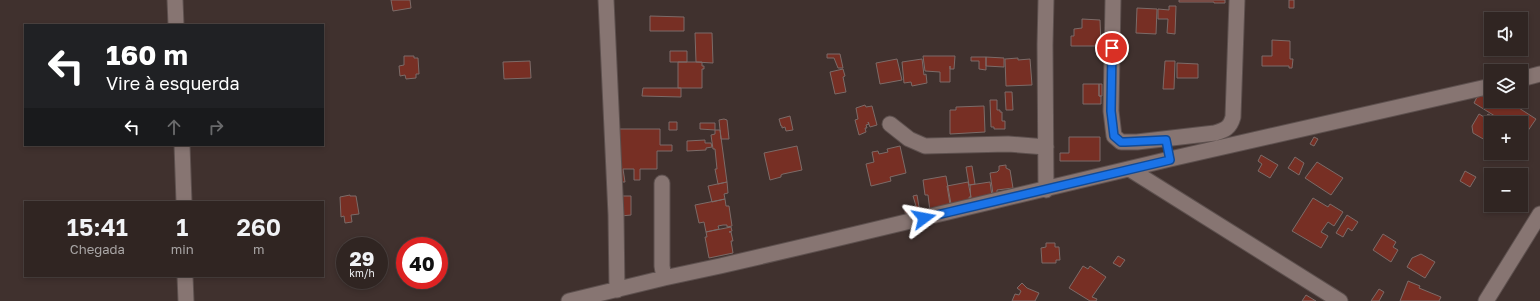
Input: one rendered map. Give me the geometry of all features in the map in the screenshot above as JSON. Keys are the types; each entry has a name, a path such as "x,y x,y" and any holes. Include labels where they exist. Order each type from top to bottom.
{"street":[{"path":"175,0 176,24"},
{"path":"606,0 616,215 617,290"},
{"path":"1046,0 1046,190"},
{"path":"1113,0 1111,111 1114,136 1121,142 1166,140 1215,133 1224,130 1231,125 1233,117 1237,0"},
{"path":"1528,77 1540,74"},
{"path":"569,301 1484,88"},
{"path":"890,124 909,139 925,146 1008,144 1046,147"},
{"path":"1166,140 1170,160"},
{"path":"182,146 184,201"},
{"path":"1131,170 1340,301"},
{"path":"662,183 662,266 664,278"},
{"path":"1486,301 1540,214"},
{"path":"185,277 186,301"}],"building":[{"path":"391,0 410,0 411,8 393,11"},
{"path":"1179,0 1225,0 1225,3 1179,2"},
{"path":"1289,0 1294,0 1294,8 1289,8"},
{"path":"1169,6 1176,6 1175,34 1167,33 1168,19 1158,19 1158,9 1169,10"},
{"path":"1137,8 1157,9 1156,34 1136,33"},
{"path":"650,16 684,17 684,31 650,31"},
{"path":"1082,19 1100,20 1101,46 1071,46 1071,36 1074,36 1074,29 1082,28"},
{"path":"695,33 712,33 713,63 696,62"},
{"path":"1272,40 1290,41 1290,59 1293,59 1292,68 1289,68 1289,66 1262,66 1262,56 1272,56"},
{"path":"670,51 687,51 687,62 670,62"},
{"path":"827,54 840,54 843,68 838,68 834,58 827,58"},
{"path":"404,56 414,56 414,58 418,58 419,74 416,74 416,78 406,79 405,75 400,76 399,66 404,65"},
{"path":"923,56 955,56 954,69 950,69 950,82 940,82 940,72 925,71"},
{"path":"971,57 986,57 986,70 979,69 979,61 971,61"},
{"path":"986,57 1004,58 1004,67 986,66"},
{"path":"1018,58 1018,60 1030,59 1032,85 1006,86 1005,59"},
{"path":"897,59 902,80 880,84 876,63"},
{"path":"922,59 924,75 926,74 927,83 912,86 911,82 904,83 902,62"},
{"path":"530,61 531,78 504,79 503,62"},
{"path":"1165,61 1175,61 1174,89 1163,89"},
{"path":"678,62 702,62 704,69 702,69 702,88 678,88"},
{"path":"1177,63 1198,64 1198,78 1177,78"},
{"path":"843,69 846,92 835,94 830,72"},
{"path":"1083,84 1099,84 1101,104 1083,104"},
{"path":"1099,84 1102,84 1102,96 1099,96"},
{"path":"643,88 681,88 681,97 642,96"},
{"path":"1005,92 1012,92 1013,110 1006,110"},
{"path":"1484,96 1484,108 1519,108 1536,119 1528,131 1528,116 1495,116 1474,103 1477,97"},
{"path":"990,100 997,100 997,110 1002,112 1002,121 1005,121 1005,129 994,129 994,127 991,127"},
{"path":"865,105 866,107 872,106 877,125 870,127 869,124 866,125 866,132 859,135 855,120 858,119 856,108"},
{"path":"984,106 985,132 950,134 950,110 956,110 956,107"},
{"path":"1479,114 1484,117 1484,139 1473,133 1472,126"},
{"path":"790,116 793,130 786,131 785,127 782,128 779,119"},
{"path":"719,120 727,120 729,139 721,139"},
{"path":"669,122 677,122 677,130 669,130"},
{"path":"700,123 715,123 715,130 700,129"},
{"path":"616,129 660,129 660,145 672,145 672,151 657,151 657,169 640,169 640,180 634,180 634,169 623,169 625,182 620,182"},
{"path":"715,130 720,130 727,182 718,184 715,169 717,169 715,149 713,149 711,135 715,134"},
{"path":"1069,137 1100,137 1100,161 1060,161 1060,153 1069,153"},
{"path":"1314,137 1318,139 1314,146 1310,144"},
{"path":"705,140 705,143 711,143 712,147 706,148 706,150 687,151 687,141"},
{"path":"797,146 802,170 783,174 781,177 770,180 764,153"},
{"path":"900,146 906,173 890,177 891,181 871,186 866,164 874,162 872,152 878,151 879,154 888,152 887,149"},
{"path":"1261,155 1278,165 1270,178 1258,171 1262,164 1258,161"},
{"path":"1295,157 1304,163 1299,175 1288,168"},
{"path":"1317,162 1343,178 1331,195 1305,178"},
{"path":"1006,165 1006,168 1010,170 1013,188 997,190 997,193 993,194 990,173 997,172 999,170 999,166"},
{"path":"972,166 975,184 969,185 966,167"},
{"path":"1465,171 1476,177 1470,187 1460,181"},
{"path":"946,176 951,204 930,211 928,195 925,195 923,180"},
{"path":"727,182 728,193 724,194 725,199 712,202 708,186"},
{"path":"968,182 971,197 969,197 970,201 950,204 947,186"},
{"path":"990,182 992,196 971,201 970,185"},
{"path":"350,195 356,196 359,214 351,215 352,222 345,223 344,216 341,217 340,197"},
{"path":"917,195 920,213 906,216 904,208 916,206 913,196"},
{"path":"621,196 631,196 631,215 621,216"},
{"path":"1313,198 1328,207 1330,204 1343,212 1334,226 1328,222 1321,232 1328,236 1321,248 1292,231"},
{"path":"725,199 726,206 729,206 732,226 718,226 719,229 706,232 704,222 699,223 695,205"},
{"path":"1347,215 1358,222 1352,231 1348,228 1343,237 1336,233"},
{"path":"731,227 732,231 729,232 731,232 733,241 731,241 733,253 709,258 705,237 707,237 706,232"},
{"path":"1383,234 1396,242 1393,247 1398,250 1391,262 1373,250"},
{"path":"1046,243 1055,243 1055,247 1059,247 1060,260 1056,260 1056,263 1042,263 1041,248 1046,247"},
{"path":"1421,254 1435,262 1425,278 1407,267 1412,258"},
{"path":"1118,256 1125,260 1120,267 1113,263"},
{"path":"1083,266 1088,269 1090,266 1106,277 1092,297 1097,299 1096,301 1090,301 1069,288"},
{"path":"1408,281 1420,286 1419,288 1441,297 1439,301 1400,301"},
{"path":"1022,283 1027,288 1039,293 1035,301 1012,301 1015,294 1019,295 1021,291 1017,288"},
{"path":"1379,289 1384,292 1379,301 1371,301"},
{"path":"1306,295 1316,301 1302,301"}],"route":[{"path":"924,218 1170,160 1166,140 1121,142 1114,136 1111,111 1112,48"}]}
